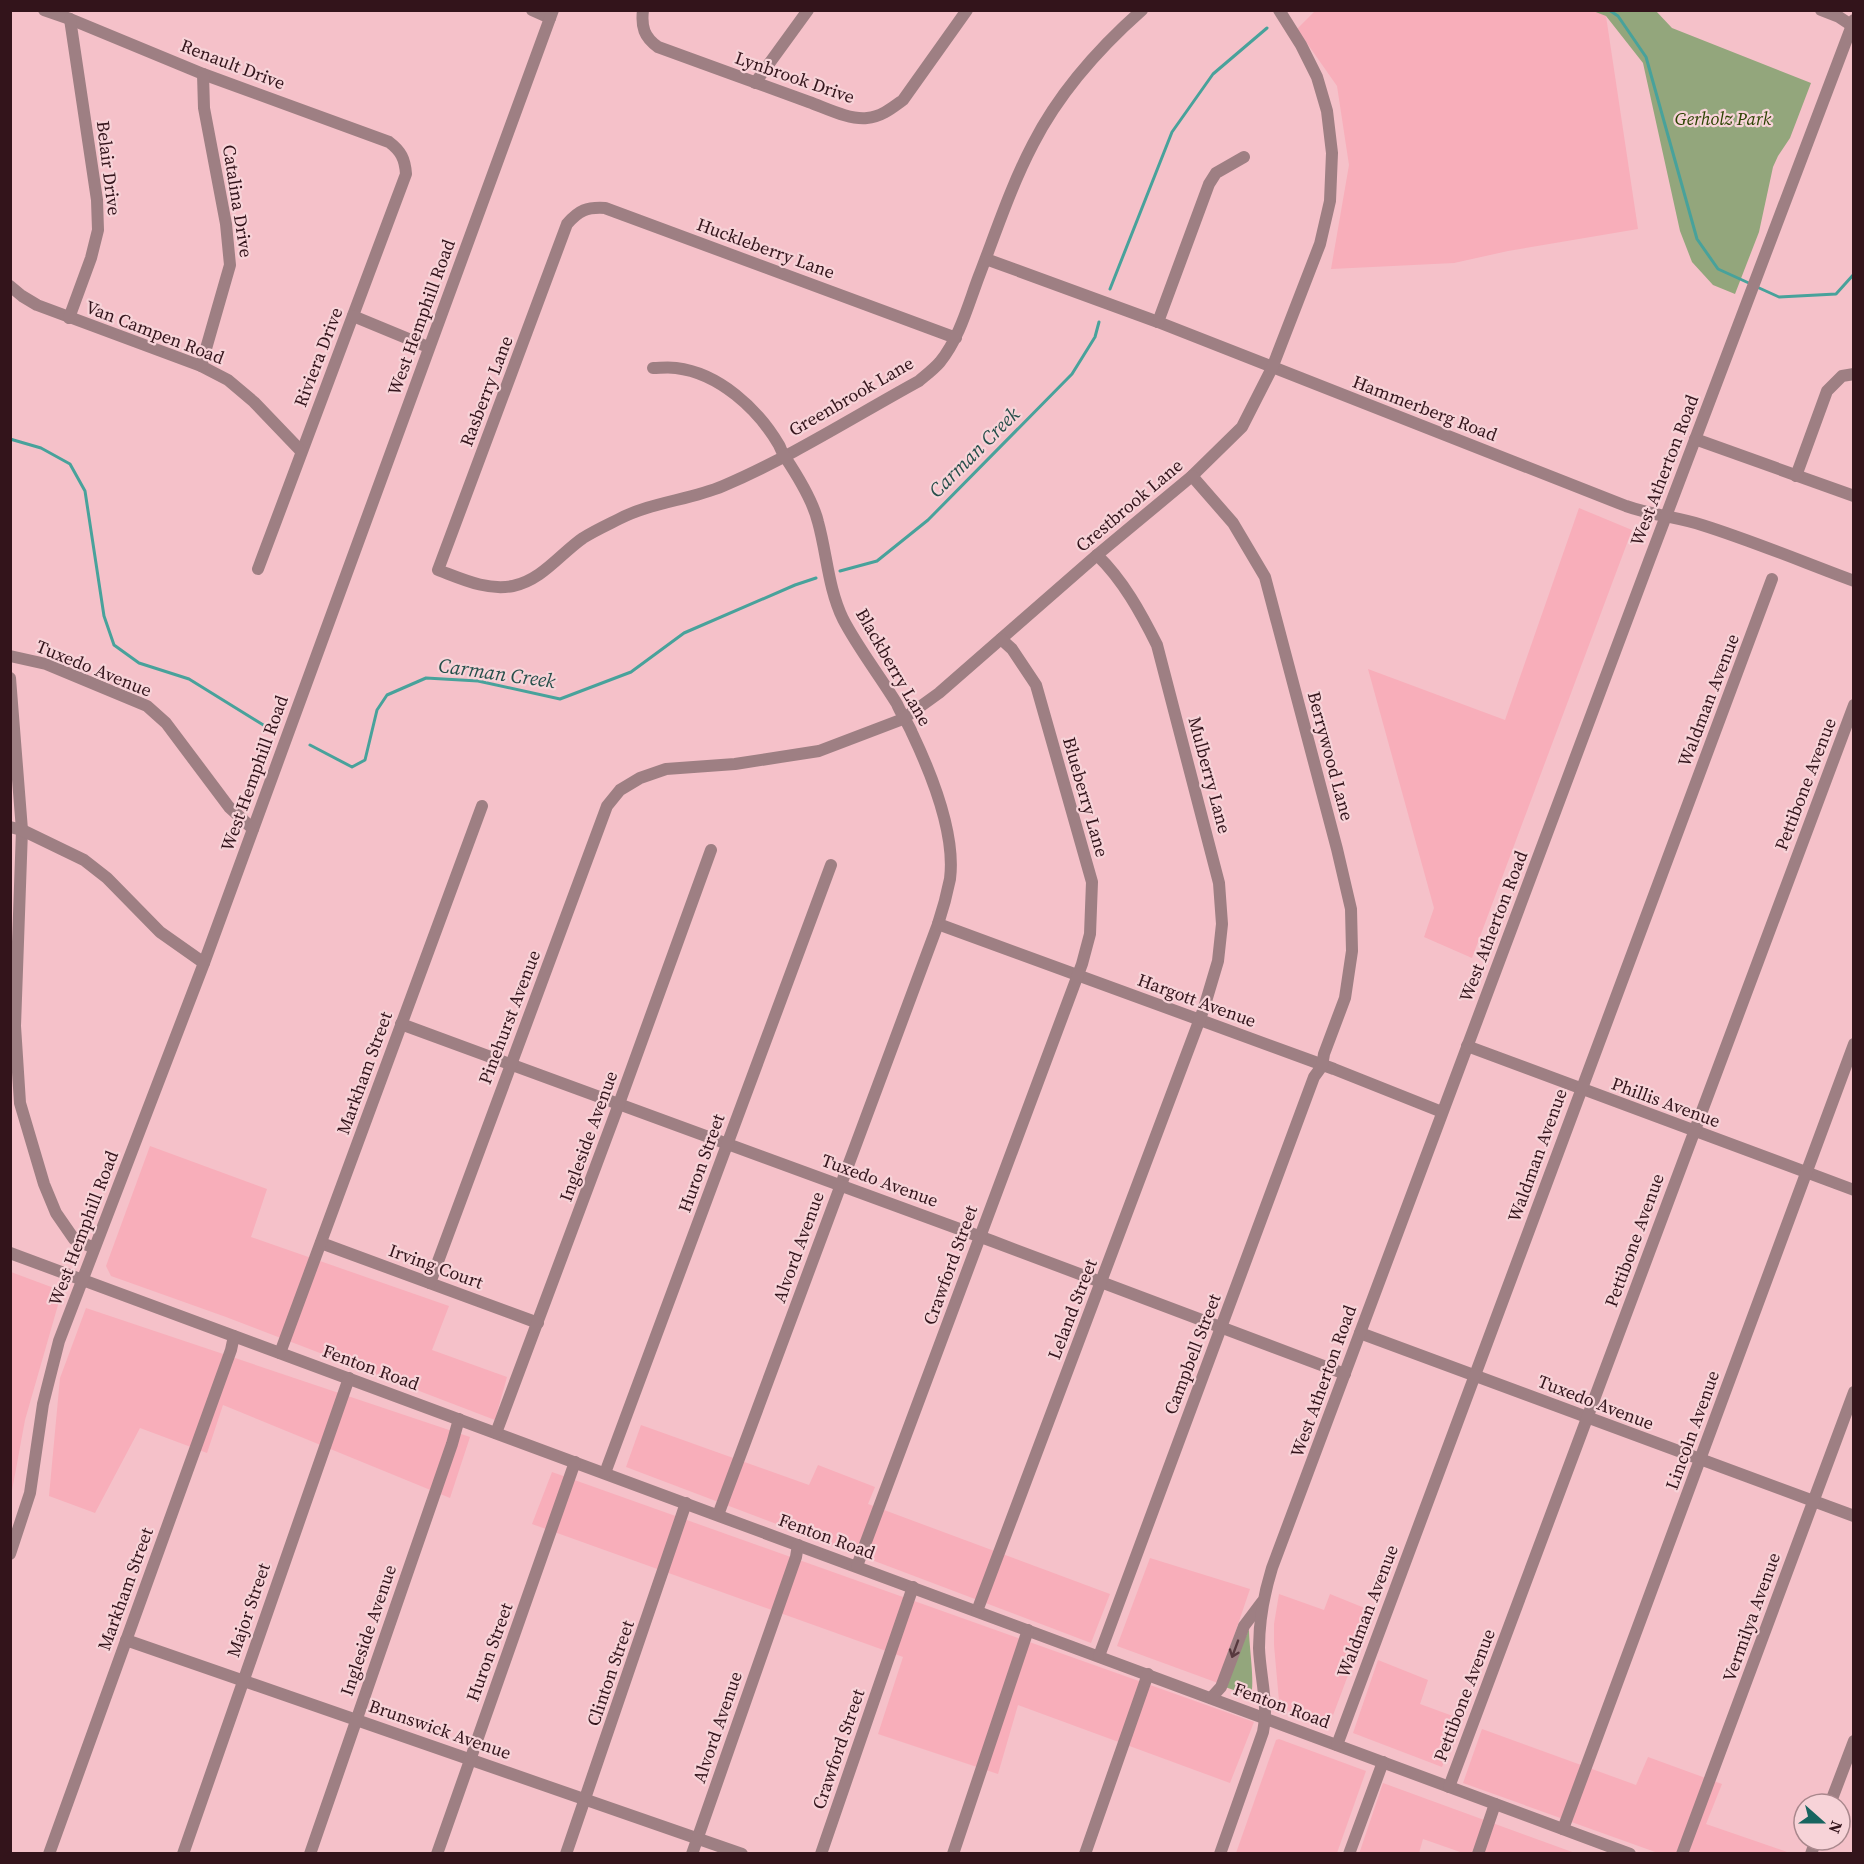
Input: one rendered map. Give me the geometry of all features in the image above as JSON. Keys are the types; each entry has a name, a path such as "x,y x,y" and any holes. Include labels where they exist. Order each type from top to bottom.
{"street":[{"name":"Renault Drive","path":"44,10 203,74 389,142 399,149 404,158"},
{"path":"532,10 552,14"},
{"name":"Lynbrook Drive","path":"643,10 643,32 658,46 755,83 864,119 889,111 903,100 967,10"},
{"path":"755,83 808,10"},
{"name":"Greenbrook Lane","path":"438,570 480,585 498,588 531,580 584,538 633,512 720,487 774,462 920,381 939,364 956,338 1033,144 1056,106 1107,42 1142,10"},
{"name":"Crestbrook Lane","path":"640,778 666,769 735,764 819,751 903,719 939,693 1097,555 1192,476 1242,427 1272,368 1320,244 1330,201 1332,153 1327,111 1317,77 1301,45 1279,10"},
{"path":"1821,10 1853,24"},
{"name":"West Hemphill Road","path":"10,1554 30,1493 47,1383 59,1341 204,963 552,14"},
{"name":"Belair Drive","path":"69,318 91,258 98,230 97,200 70,19"},
{"name":"West Atherton Road","path":"1220,1854 1266,1719 1259,1648 1263,1601 1272,1568 1665,516 1853,24"},
{"name":"Catalina Drive","path":"201,366 230,265 226,224 204,108 203,74"},
{"path":"1158,322 1209,184 1216,172 1244,157"},
{"name":"Riviera Drive","path":"258,569 406,174 404,158"},
{"name":"Huckleberry Lane","path":"567,224 580,210 590,207 605,208 956,338"},
{"name":"Rasberry Lane","path":"438,570 567,224"},
{"name":"Hammerberg Road","path":"986,259 1158,322 1626,506 1706,526 1854,581"},
{"name":"Van Campen Road","path":"10,286 37,305 201,366 228,380 254,402 301,451"},
{"path":"353,316 428,347"},
{"name":"Blackberry Lane","path":"653,368 677,368 693,372 732,392 753,410 780,445 792,467 818,520 829,578 843,619 911,730 939,798 949,841 950,877 938,924"},
{"path":"1796,476 1827,391 1842,376 1854,374"},
{"path":"1695,439 1854,496"},
{"name":"Berrywood Lane","path":"1192,476 1233,523 1264,577 1351,909 1352,951 1345,999 1324,1054 1322,1066"},
{"name":"Mulberry Lane","path":"1097,555 1108,566 1140,612 1157,645 1219,883 1222,924 1218,961 1198,1020"},
{"name":"Waldman Avenue","path":"1337,1744 1772,579"},
{"name":"Blueberry Lane","path":"1001,639 1012,649 1036,685 1092,882 1090,934 1083,964 1077,975"},
{"name":"Tuxedo Avenue","path":"10,656 46,664 147,706 166,723 229,807 253,829"},
{"path":"10,678 16,829 15,1101 56,1213 74,1239 94,1248"},
{"name":"Pettibone Avenue","path":"1449,1786 1854,705"},
{"name":"Pinehurst Avenue","path":"430,1283 607,806 620,790 640,778"},
{"name":"Markham Street","path":"280,1353 482,806"},
{"path":"16,829 84,860 107,878 160,932 204,963"},
{"name":"Ingleside Avenue","path":"496,1433 711,850"},
{"name":"Huron Street","path":"605,1473 831,865"},
{"name":"Hargott Avenue","path":"938,924 1442,1112"},
{"name":"Alvord Avenue","path":"718,1515 938,924"},
{"name":"Crawford Street","path":"857,1566 1077,975"},
{"name":"Leland Street","path":"977,1611 1198,1020"},
{"name":"Tuxedo Avenue","path":"401,1024 1102,1281 1345,1374"},
{"name":"Lincoln Avenue","path":"1563,1829 1854,1044"},
{"name":"Phillis Avenue","path":"1467,1046 1854,1190"},
{"name":"Campbell Street","path":"1099,1656 1314,1077 1322,1066"},
{"name":"Irving Court","path":"321,1243 538,1323"},
{"name":"Fenton Road","path":"10,1253 1337,1744 1563,1829 1608,1850 1630,1854"},
{"name":"Tuxedo Avenue","path":"1360,1333 1854,1516"},
{"name":"Markham Street","path":"49,1854 231,1350 234,1336"},
{"name":"Major Street","path":"183,1854 349,1378"},
{"name":"Vermilya Avenue","path":"1682,1854 1854,1392"},
{"name":"Ingleside Avenue","path":"310,1854 459,1419"},
{"name":"Huron Street","path":"437,1854 575,1462"},
{"name":"Clinton Street","path":"566,1854 686,1503"},
{"name":"Alvord Avenue","path":"692,1854 796,1557 798,1545"},
{"name":"Crawford Street","path":"821,1854 912,1587"},
{"path":"1211,1698 1221,1687 1244,1626 1263,1601"},
{"path":"953,1854 1028,1630"},
{"name":"Brunswick Avenue","path":"126,1640 742,1854"},
{"path":"1085,1854 1148,1674"},
{"path":"1835,1792 1854,1741"},
{"path":"1350,1854 1383,1762"},
{"path":"1478,1854 1495,1804"}],"shaded area":[{"path":"1316,10 1593,10 1606,16 1638,229 1508,251 1454,263 1331,269 1349,165 1337,86 1297,29"},
{"path":"1579,508 1632,530 1472,958 1424,937 1434,908 1368,669 1505,720"},
{"path":"150,1146 267,1189 251,1237 449,1306 432,1350 507,1377 495,1420 226,1317 111,1276 106,1266"},
{"path":"11,1272 62,1291 25,1420 11,1496"},
{"path":"86,1308 470,1437 450,1498 223,1405 207,1453 140,1428 95,1513 49,1496 60,1378"},
{"path":"641,1425 809,1485 818,1465 875,1487 868,1504 1110,1594 1091,1643 626,1467"},
{"path":"552,1472 1254,1722 1230,1783 1018,1705 998,1774 878,1734 903,1657 532,1524"},
{"path":"1150,1558 1250,1589 1218,1683 1117,1646"},
{"path":"1279,1594 1324,1610 1330,1594 1372,1611 1329,1726 1289,1711 1279,1701 1274,1624"},
{"path":"1378,1660 1428,1680 1420,1704 1461,1719 1442,1767 1353,1733"},
{"path":"1482,1729 1636,1785 1648,1757 1722,1784 1706,1824 1790,1853 1658,1853 1463,1783"},
{"path":"1279,1739 1366,1771 1337,1853 1236,1853 1276,1740"},
{"path":"1383,1783 1575,1853 1463,1853 1423,1839 1419,1853 1359,1854"}],"green space":[{"name":"Gerholz Park","path":"1593,11 1656,11 1672,28 1811,83 1790,138 1773,167 1759,232 1735,294 1713,285 1692,262 1680,231 1643,63 1606,16"},
{"path":"1249,1629 1252,1673 1251,1696 1225,1687"}],"waterway":[{"name":"Carman Creek","path":"1609,10 1618,16 1646,57 1697,239 1718,269 1751,284"},
{"name":"Carman Creek","path":"1110,289 1172,132 1213,74 1267,28"},
{"name":"Carman Creek","path":"1757,287 1779,297 1836,294 1854,274"},
{"name":"Carman Creek","path":"840,571 877,561 928,520 1072,374 1095,337 1099,322"},
{"name":"Carman Creek","path":"10,439 41,448 70,464 85,491 104,616 114,645 139,663 189,679 265,726"},
{"name":"Carman Creek","path":"310,745 352,767 365,760 377,710 387,695 426,678 478,681 560,699 631,672 684,633 816,578"}]}
